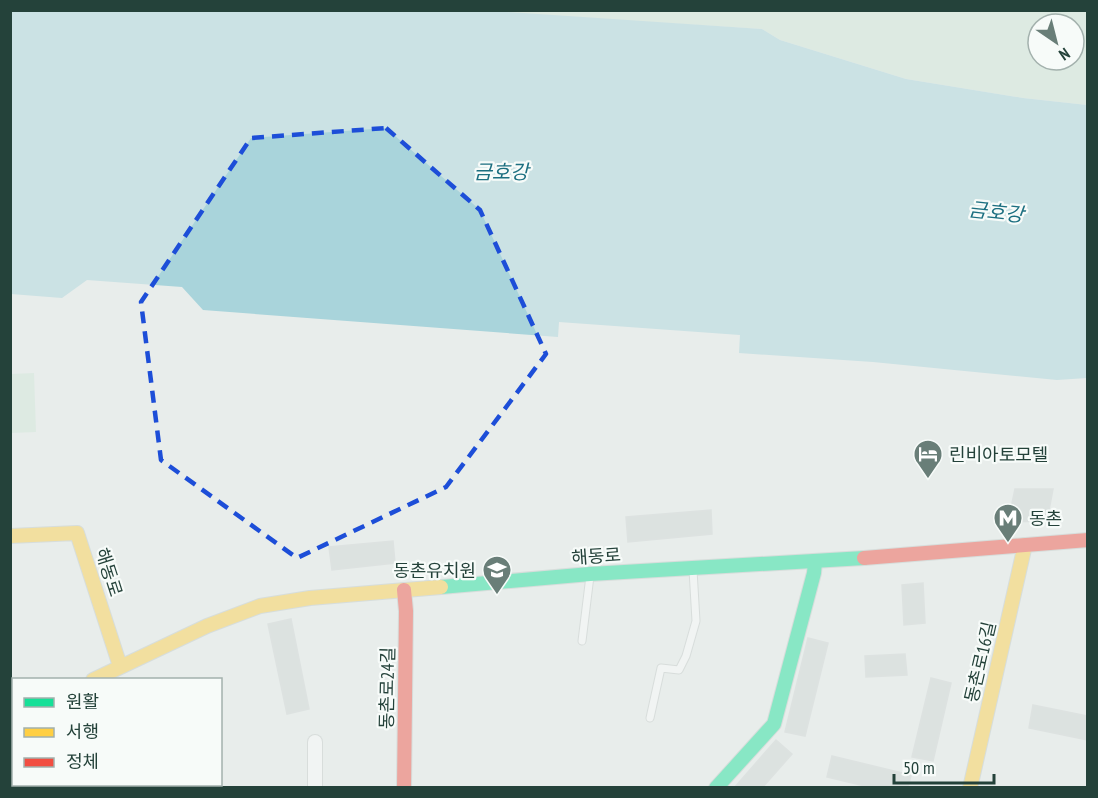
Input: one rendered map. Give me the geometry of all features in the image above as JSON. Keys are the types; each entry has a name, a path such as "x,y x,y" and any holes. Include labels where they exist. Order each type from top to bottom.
{"street":[{"name":"해동로","path":"10,536 78,532 120,666"},
{"name":"해동로","path":"97,678 207,626 260,606 310,598 590,574 815,562 1088,540"},
{"name":"동촌로16길","path":"973,787 1025,545"},
{"path":"716,788 774,724 815,562"},
{"name":"동촌로24길","path":"404,590 406,611 404,788"},
{"path":"315,742 315,788"}],"lane":[{"path":"650,718 661,668 679,670 694,630 696,621 693,567"},
{"path":"582,641 590,574"}],"highlighted area":[{"path":"386,128 480,210 546,354 446,487 297,558 161,460 141,302 251,138"}],"green space":[{"path":"472,11 1087,11 1087,105 1023,98 906,79 780,40 762,29"},
{"path":"34,373 36,432 11,433 11,374"}],"water":[{"name":"금호강","path":"477,10 762,29 780,40 906,79 1023,98 1087,105 1087,378 1057,380 873,362 739,353 740,335 559,322 558,337 203,310 182,287 87,280 62,298 11,294 11,11"}],"building":[{"path":"1015,489 1053,489 1047,521 1008,522"},
{"path":"711,510 712,534 628,542 626,517"},
{"path":"393,541 395,563 332,570 329,547"},
{"path":"923,583 925,623 904,625 902,585"},
{"path":"291,619 309,709 287,714 268,624"},
{"path":"808,638 828,643 805,736 785,732"},
{"path":"905,654 907,675 866,677 865,656"},
{"path":"931,678 951,683 933,761 912,757"},
{"path":"1033,705 1088,716 1088,740 1029,728"},
{"path":"776,740 792,754 762,788 734,788"},
{"path":"832,756 911,775 908,788 873,788 827,777"}],"traffic: fast":[{"path":"441,587 590,574 864,558"},
{"path":"716,788 774,724 815,562"}],"traffic: slow":[{"path":"10,536 77,533 120,666"},
{"path":"970,788 1025,545"},
{"path":"97,678 207,626 260,606 310,598 441,587"}],"traffic: jam":[{"path":"864,558 1088,540"},
{"path":"404,590 406,611 404,788"}],"place":[{"name":"린비아토모텔","path":"928,480"},
{"name":"동촌","path":"1008,544"},
{"name":"동촌유치원","path":"497,596"}]}
